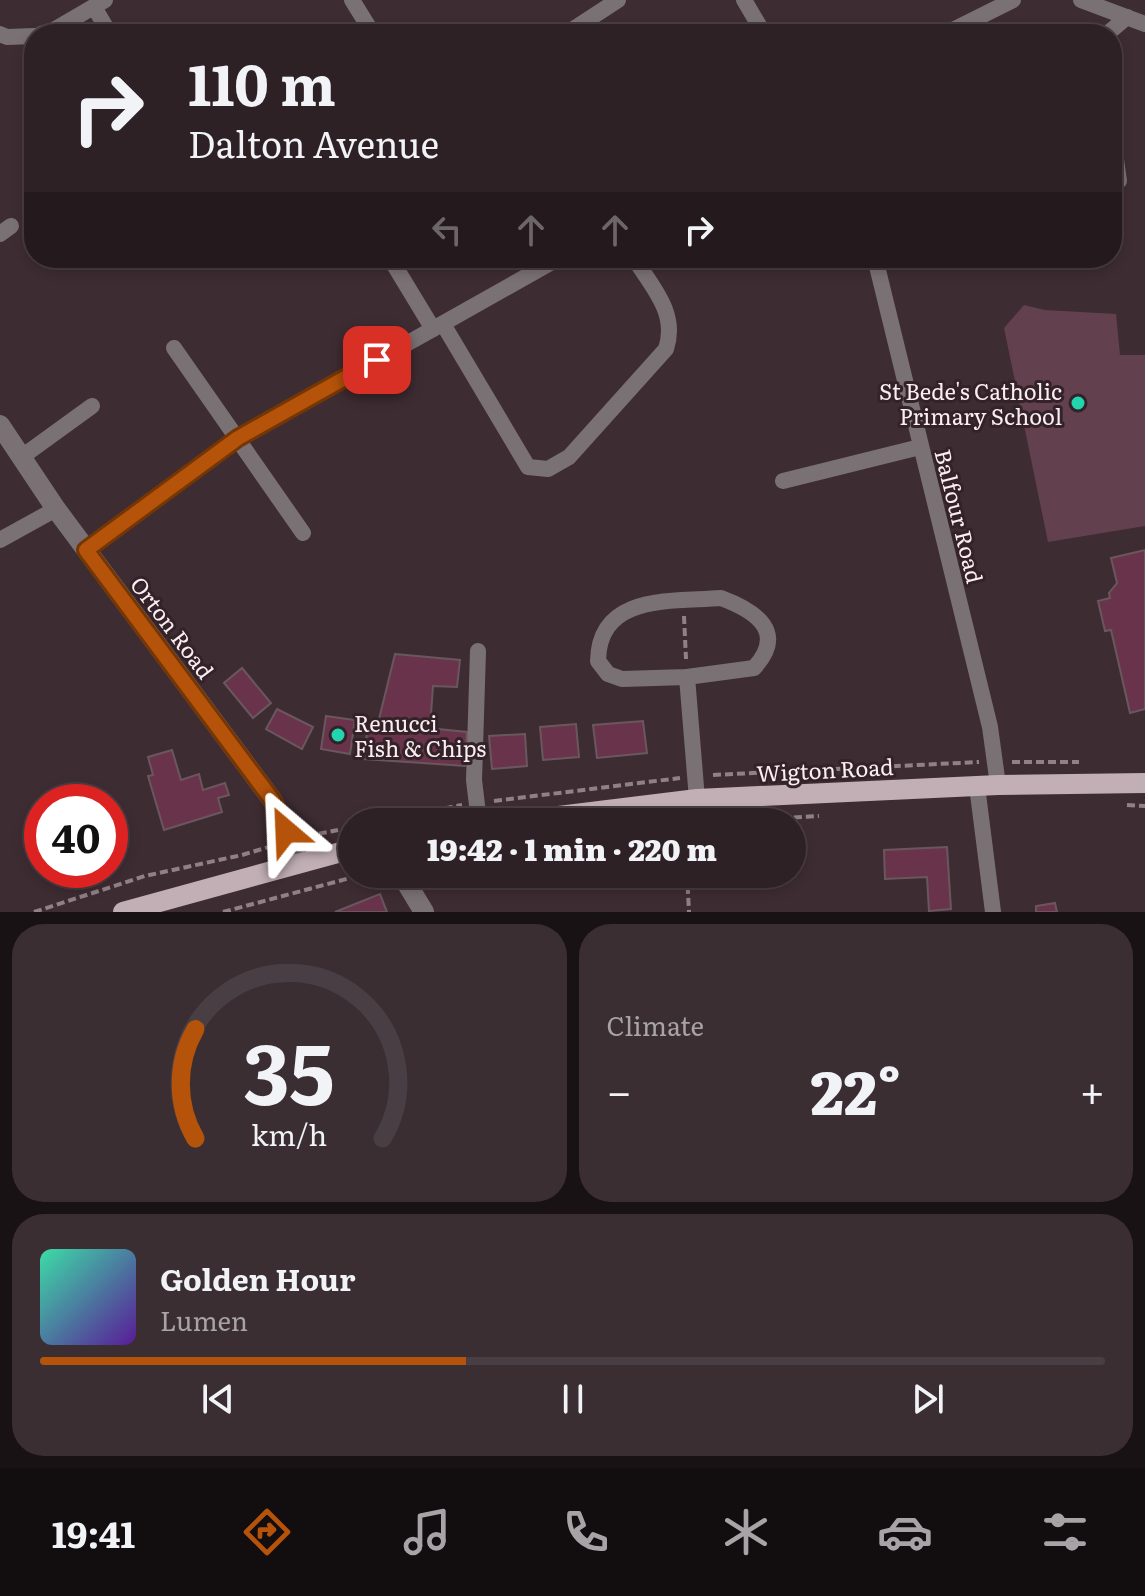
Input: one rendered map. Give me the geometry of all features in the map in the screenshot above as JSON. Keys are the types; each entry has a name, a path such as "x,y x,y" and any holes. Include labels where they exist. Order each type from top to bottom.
{"main road":[{"name":"Wigton Road","path":"624,808 697,799 998,785 1145,783"},
{"path":"123,912 338,853"}],"street":[{"path":"352,0 367,24"},
{"path":"577,24 597,6 618,0"},
{"path":"744,0 758,24"},
{"path":"965,24 1013,0"},
{"path":"1081,0 1145,24"},
{"path":"64,24 99,3 106,24"},
{"path":"1119,24 1127,17"},
{"path":"0,34 24,36"},
{"path":"397,268 528,467 548,469 569,457 666,349 671,335 669,315 640,268"},
{"path":"86,550 238,438 541,268"},
{"name":"Balfour Road","path":"877,268 990,727 998,785"},
{"path":"174,348 303,533"},
{"path":"23,456 92,406"},
{"name":"Orton Road","path":"0,425 56,509 273,801 298,863"},
{"path":"783,481 920,447"},
{"path":"0,540 56,509"},
{"path":"721,598 736,604 760,619 769,638 768,651 754,668 687,677 615,678 608,674 598,661 600,641 608,627 638,605 684,601 721,598"},
{"path":"477,808 474,780 478,651"},
{"path":"687,677 697,799"},
{"path":"977,786 993,912"},
{"path":"409,888 424,912"}],"path":[{"path":"684,601 687,677"},
{"path":"1117,805 1145,806"},
{"path":"806,817 834,815"},
{"path":"34,912 145,876 232,855"},
{"path":"223,912 338,881"},
{"path":"688,888 689,912"}],"shaded area":[{"name":"St Bede's Catholic Primary School","path":"1024,305 1045,310 1116,314 1120,355 1145,355 1145,526 1048,542 1004,328"}],"building":[{"path":"1145,550 1145,709 1130,713 1111,630 1105,631 1098,601 1110,598 1109,593 1117,583 1111,558"},
{"path":"395,654 460,660 457,687 433,686 430,728 378,723"},
{"path":"242,668 271,703 253,718 224,683"},
{"path":"277,709 313,727 302,749 266,729"},
{"name":"Renucci Fish & Chips","path":"326,716 355,720 350,754 321,749"},
{"path":"643,721 647,753 597,758 593,725"},
{"path":"368,722 467,732 465,766 364,759"},
{"path":"576,724 579,757 543,760 540,727"},
{"path":"525,734 527,766 492,769 489,736"},
{"path":"172,750 181,780 199,774 203,790 225,783 229,795 218,798 222,812 164,830 148,776 153,775 148,757"},
{"path":"947,847 951,909 929,911 927,877 885,879 884,850"},
{"path":"380,894 387,912 335,912"},
{"path":"1055,903 1057,912 1036,912 1036,906"}],"place":[{"name":"St Bede's Catholic Primary School","path":"1078,403"},
{"name":"Renucci Fish & Chips","path":"338,735"}],"route":[{"path":"286,831 273,801 86,550 238,438 377,360"}]}
